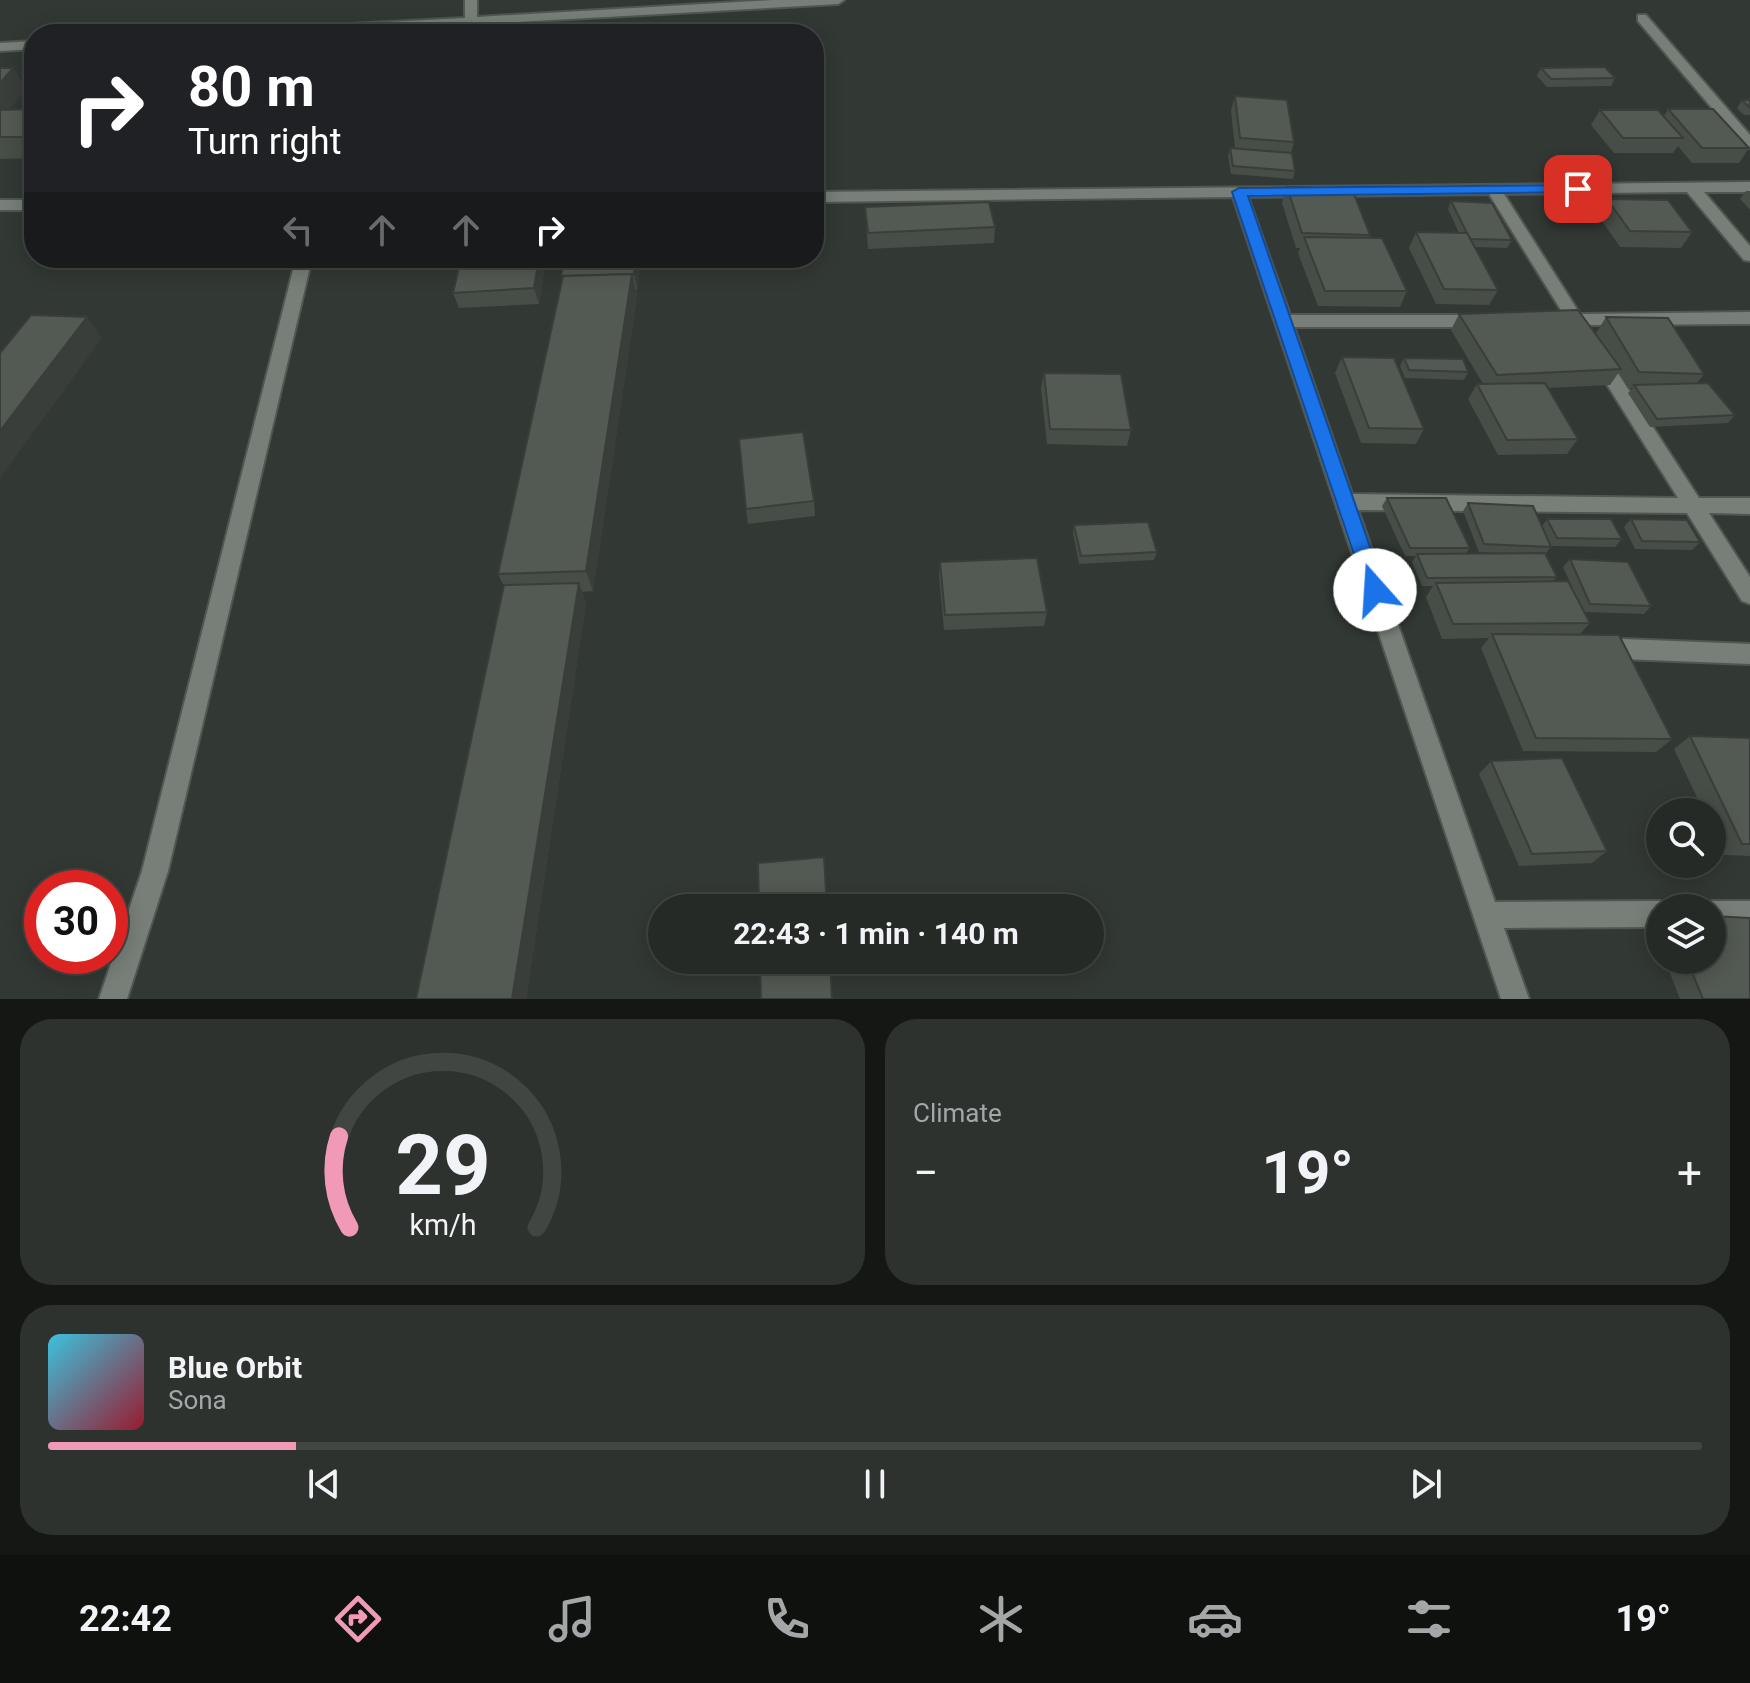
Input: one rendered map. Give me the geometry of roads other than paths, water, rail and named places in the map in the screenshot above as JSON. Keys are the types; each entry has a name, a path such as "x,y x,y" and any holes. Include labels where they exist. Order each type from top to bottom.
{"street":[{"path":"471,0 471,21"},
{"path":"417,24 838,0"},
{"path":"1642,18 1750,144"},
{"path":"0,47 24,46"},
{"path":"824,197 1750,187"},
{"path":"1692,188 1750,256"},
{"path":"1494,190 1750,595"},
{"path":"1239,192 1515,999"},
{"path":"0,205 24,205"},
{"path":"113,999 155,871 302,268"},
{"path":"1548,321 1750,318"},
{"path":"1283,321 1501,321"},
{"path":"1344,502 1750,506"},
{"path":"1623,649 1750,654"},
{"path":"1487,915 1646,914"},
{"path":"1726,914 1750,914"}]}
